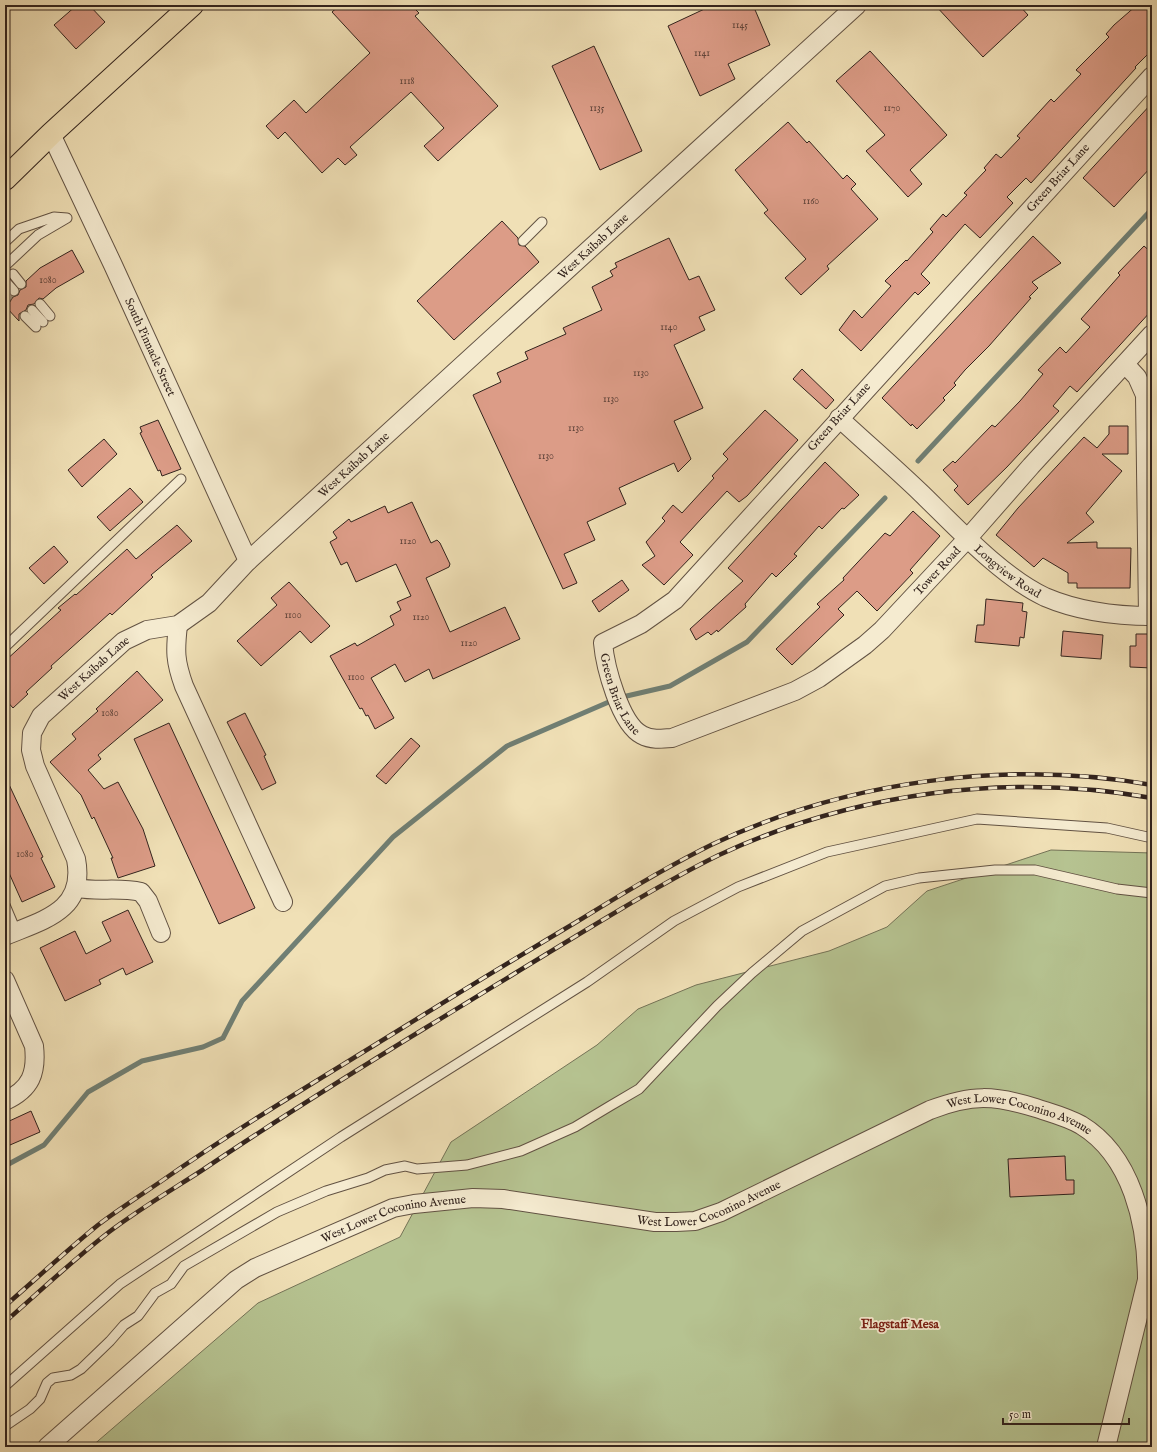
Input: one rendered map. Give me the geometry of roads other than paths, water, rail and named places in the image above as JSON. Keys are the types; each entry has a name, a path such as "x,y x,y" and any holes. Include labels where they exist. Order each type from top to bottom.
{"main road":[{"path":"5,180 51,134 192,5"}],"street":[{"name":"West Kaibab Lane","path":"10,933 54,915 68,904 77,888 79,873 76,859 35,766 31,750 32,733 41,716 124,641 147,630 178,625 210,603 248,561 857,5"},
{"name":"Green Briar Lane","path":"672,738 656,740 641,735 629,724 604,659 603,643 641,624 675,600 839,418 1152,76"},
{"name":"South Pinnacle Street","path":"51,134 113,265 248,561"},
{"name":"Tower Road","path":"672,738 795,691 841,664 882,630 967,539 1031,466 1152,334"},
{"path":"1124,364 1137,378 1145,395 1150,616"},
{"name":"Longview Road","path":"839,418 967,539 1020,583 1044,596 1071,607 1116,616 1150,616"},
{"path":"178,625 175,652 177,667 184,686 283,902"},
{"path":"77,888 92,890 129,889 141,892 148,901 161,932"},
{"path":"5,980 34,1046 35,1057 35,1068 31,1079 17,1095 5,1101"},
{"name":"West Lower Coconino Avenue","path":"46,1447 236,1280 256,1268 394,1208 414,1204 465,1199 503,1199 655,1222 695,1221 721,1212 930,1110 967,1098 1006,1099 1061,1116 1081,1125 1100,1139 1116,1158 1133,1192 1144,1238 1147,1258 1147,1280 1106,1447"}],"lane":[{"path":"5,242 19,229 54,217 67,218 38,236 5,266"},
{"path":"523,241 542,222"},
{"path":"13,274 21,284"},
{"path":"5,281 9,294"},
{"path":"29,313 43,322 40,304"},
{"path":"5,647 180,479"},
{"path":"5,1386 120,1284 341,1137 587,982 674,921 738,887 827,852 977,819 1107,828 1152,838"},
{"path":"5,1426 30,1409 40,1400 47,1383 53,1378 71,1375 81,1369 124,1325 138,1316 155,1293 171,1284 184,1266 277,1212 326,1191 368,1178 385,1170 405,1166 418,1169 467,1165 521,1150 575,1128 639,1089 717,1006 802,931 885,886 919,878 995,870 1036,870 1117,888 1152,893"},
{"path":"5,905 10,933"}],"waterway":[{"path":"918,461 1152,209"},
{"path":"5,1166 44,1145 88,1092 142,1061 203,1047 223,1038 242,1001 393,837 507,746 618,698 670,686 747,642 885,498"}],"railway":[{"path":"5,1306 98,1225 221,1141 445,1002 663,870 713,844 764,822 817,805 872,791 928,781 985,776 1041,774 1097,777 1152,785"},
{"path":"5,1322 69,1265 120,1224 143,1208 341,1080 398,1045 624,907 678,876 719,855 770,834 823,816 876,803 931,794 986,788 1042,787 1097,790 1152,798"}],"district":[{"name":"Flagstaff Mesa","path":"900,1324"}]}
